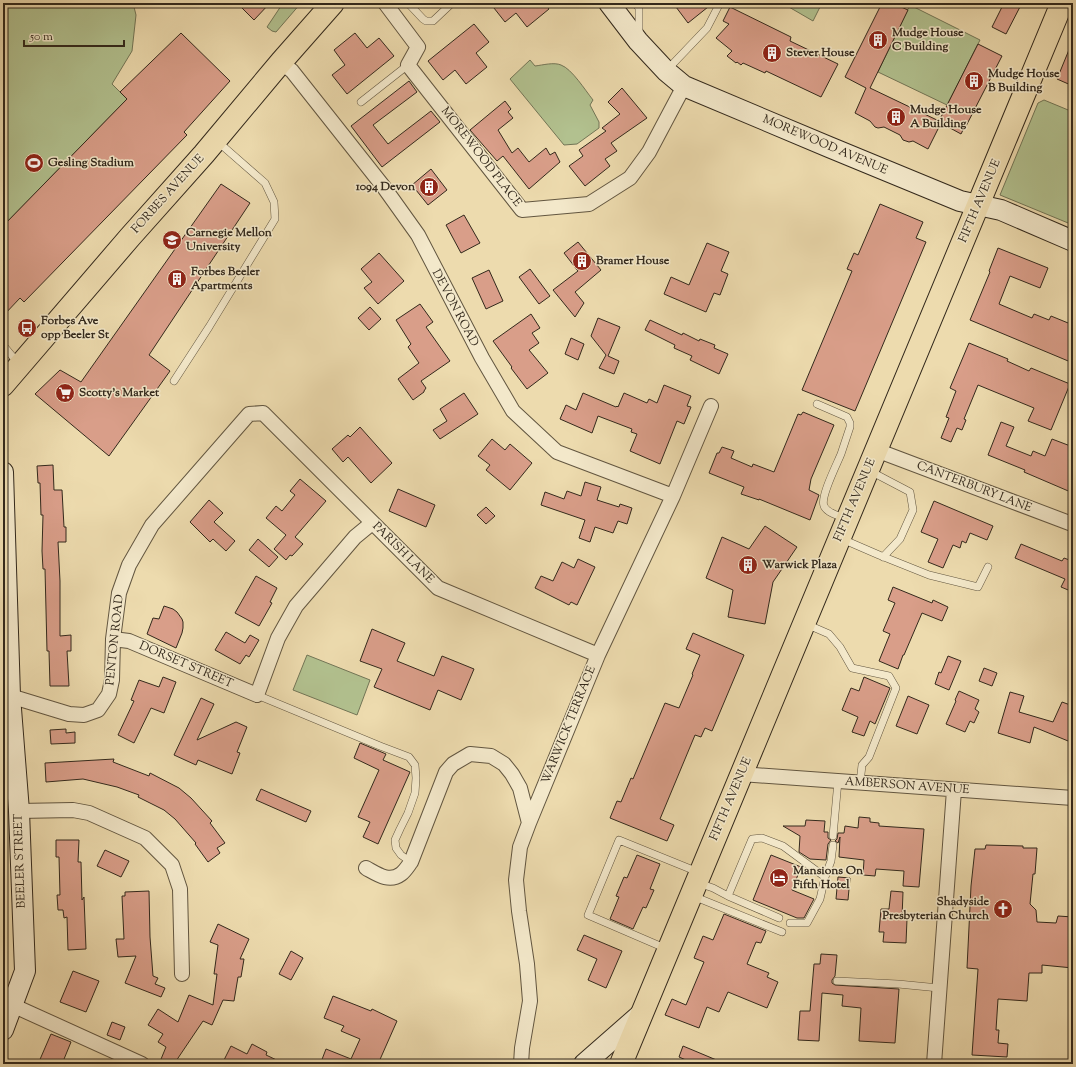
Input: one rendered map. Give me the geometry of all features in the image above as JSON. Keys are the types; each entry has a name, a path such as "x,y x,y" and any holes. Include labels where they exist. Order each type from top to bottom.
{"main road":[{"name":"FORBES AVENUE","path":"3,385 333,3"},
{"name":"MOREWOOD AVENUE","path":"609,3 638,41 666,71 684,86 960,201 1001,210 1073,241"},
{"name":"FIFTH AVENUE","path":"621,1064 1062,3"},
{"name":"BEELER STREET","path":"3,472 10,696 19,811 25,971 3,1030"},
{"path":"584,1064 641,1014"}],"street":[{"path":"385,3 418,47 408,65"},
{"name":"DEVON ROAD","path":"281,62 292,71 383,186 418,235 482,358 513,411 557,452 673,496"},
{"name":"MOREWOOD PLACE","path":"408,65 522,210 589,204 630,178 649,152 684,86"},
{"name":"WARWICK TERRACE","path":"521,1064 522,1048 530,1001 527,964 518,911 516,880 520,847 598,655 673,496 711,406"},
{"name":"PARISH LANE","path":"264,413 438,588 598,655"},
{"name":"PENTON ROAD","path":"10,696 69,714 84,715 98,710 109,694 112,680 113,639 119,593 129,565 152,525 249,414 264,413"},
{"name":"CANTERBURY LANE","path":"876,450 1072,524"},
{"path":"258,695 278,638 296,606 355,537 372,523"},
{"name":"DORSET STREET","path":"113,639 129,641 258,695"},
{"path":"366,868 384,877 392,879 402,874 411,862 446,772 453,764 470,754 491,756 504,764 520,788 529,823"},
{"name":"AMBERSON AVENUE","path":"742,774 1073,798"},
{"path":"934,1064 954,790"},
{"path":"19,811 73,810 89,813 145,838 172,864 180,889 182,974"},
{"path":"12,1005 142,1064"}],"lane":[{"path":"408,3 422,19 426,21 433,21 451,4"},
{"path":"636,3 639,8 638,41"},
{"path":"666,71 706,28 720,3"},
{"path":"361,102 408,65"},
{"path":"174,381 275,219 274,202 265,183 215,140"},
{"path":"3,345 20,366"},
{"path":"817,404 847,417 850,423 850,427 824,500 824,506 831,512 844,529 883,557 929,575 978,587 988,568"},
{"path":"868,470 910,492 913,510 900,539 883,557"},
{"path":"804,623 829,634 840,648 852,668 889,676 896,688 869,757 862,765 860,783"},
{"path":"258,695 409,757 415,765 415,793 408,813 395,840 396,848 401,855 411,862"},
{"path":"833,836 838,781"},
{"path":"728,896 752,839 762,838 783,846 825,877"},
{"path":"668,949 588,915 619,840 782,932"},
{"path":"790,923 807,923 820,899 825,877 831,861 832,846"},
{"path":"696,883 713,888 779,918"},
{"path":"837,981 939,988"}],"green space":[{"name":"Gesling Stadium","path":"3,3 133,3 136,15 132,51 112,84 127,99 3,226"},
{"path":"283,3 301,3 276,32 272,31 267,27"},
{"path":"782,3 822,3 813,21"},
{"path":"910,5 980,40 947,105 878,72"},
{"path":"530,60 535,66 558,64 570,71 593,100 590,105 599,122 599,128 577,144 564,145 510,79"},
{"path":"1044,100 1073,112 1073,225 1000,195 1038,103"},
{"path":"307,655 370,680 357,715 293,690"}],"building":[{"path":"237,3 270,3 254,20"},
{"path":"490,3 544,3 549,9 527,27 516,13 505,22"},
{"path":"673,3 713,3 688,23"},
{"path":"882,3 892,3 908,10 870,88 939,121 978,44 1002,56 961,134 941,123 928,149 913,141 909,142 903,140 900,135 884,127 875,127 870,121 855,113 866,88 845,77"},
{"path":"1004,3 1022,3 1006,34 992,27"},
{"name":"Stever House","path":"730,7 791,37 790,41 838,64 821,97 766,71 765,73 743,63 741,65 737,62 736,63 727,56 732,51 716,38 729,24 723,21"},
{"path":"474,24 489,42 476,53 487,67 466,84 455,70 443,80 428,61"},
{"path":"181,33 230,81 184,132 187,135 24,302 20,298 3,316 3,226 127,99 120,92"},
{"path":"355,33 367,48 379,38 394,56 347,94 332,75 345,65 334,50"},
{"path":"1073,40 1073,86 1057,79"},
{"path":"409,81 417,92 373,125 388,144 431,111 440,122 382,167 351,126"},
{"path":"622,88 647,118 611,143 617,151 605,159 610,166 585,186 569,166 583,156 579,150 606,131 602,128 620,114 608,102"},
{"path":"505,101 511,109 508,112 513,118 498,130 512,153 518,148 529,162 546,148 550,155 555,152 560,162 529,189 503,156 497,161 470,130"},
{"name":"1094 Devon","path":"431,169 447,190 428,205 412,185"},
{"name":"Forbes Beeler Apartments","path":"221,184 250,203 149,355 170,371 109,456 35,394 60,370 81,382"},
{"path":"880,204 923,222 916,238 926,242 855,411 802,390 852,271 847,269 854,253 858,255"},
{"path":"464,215 480,243 461,253 446,225"},
{"path":"578,242 601,270 575,292 584,303 575,317 553,290 578,271 564,253"},
{"path":"707,243 729,252 721,271 728,274 720,295 714,293 706,312 664,294 671,277 689,285"},
{"path":"998,248 1048,268 1040,288 1010,276 999,304 1032,318 1034,314 1049,320 1051,316 1073,325 1073,363 970,320 990,272 989,271"},
{"path":"379,253 404,281 378,304 364,288 372,282 361,269"},
{"path":"530,269 550,296 539,304 519,277"},
{"path":"489,270 503,301 486,309 472,278"},
{"path":"420,304 433,322 426,327 450,361 421,381 426,388 424,392 413,400 398,379 419,363 408,347 411,344 396,320"},
{"path":"370,307 381,319 369,330 358,318"},
{"path":"531,314 540,328 532,333 539,343 529,350 548,373 527,389 493,341"},
{"path":"598,318 620,327 608,356 619,361 614,374 599,368 606,355 591,336"},
{"path":"650,320 682,335 683,333 699,341 700,339 715,345 714,348 728,354 719,374 690,360 692,356 674,348 675,345 645,330"},
{"path":"571,338 584,344 578,360 565,354"},
{"path":"969,343 1008,359 1007,361 1029,371 1031,368 1070,384 1051,430 1028,421 1034,408 978,385 964,419 966,420 962,430 957,428 951,442 941,438 949,418 946,417 956,391 950,388"},
{"path":"664,385 691,396 687,406 691,407 684,424 677,421 660,464 630,451 637,434 631,432 632,429 598,416 592,433 560,419 566,405 576,410 583,393 618,407 624,393 647,403 649,399 657,403"},
{"path":"464,393 478,414 440,439 433,430 447,421 440,409"},
{"path":"803,412 834,425 811,479 809,490 819,495 810,520 759,499 741,494 744,487 709,473 717,453 719,453 722,447 734,451 731,458 752,467 753,464 774,472 798,414 801,415"},
{"path":"1001,422 1014,427 1006,446 1031,456 1033,451 1045,456 1052,439 1073,447 1073,493 1024,472 1025,470 988,455"},
{"path":"360,427 392,463 371,483 348,457 343,462 332,449 348,435 350,437"},
{"path":"492,439 505,450 510,444 532,463 510,490 486,470 490,465 478,456"},
{"path":"53,465 54,490 62,490 64,527 66,527 66,542 58,542 60,636 71,635 71,651 67,651 69,686 50,686 49,651 47,651 45,569 43,569 42,551 43,515 41,515 40,483 38,483 37,466"},
{"path":"300,479 326,501 295,537 303,544 286,560 274,549 286,535 266,518 276,506 282,511 295,495 290,491"},
{"path":"585,482 601,487 597,500 619,507 620,504 632,508 627,524 618,521 613,533 595,527 590,542 579,538 585,520 541,505 545,492 564,499 567,491 581,496"},
{"path":"398,489 435,505 426,527 389,511"},
{"path":"209,500 223,513 214,522 235,541 226,551 213,539 210,542 190,522"},
{"path":"934,501 993,526 987,540 970,533 966,543 962,541 960,548 953,545 943,568 928,562 938,539 921,532"},
{"path":"486,507 495,516 486,524 477,515"},
{"name":"Warwick Plaza","path":"765,526 797,547 773,582 765,624 728,617 733,590 706,578 722,537 749,549"},
{"path":"258,539 278,557 269,567 249,550"},
{"path":"1021,544 1062,561 1064,558 1073,560 1073,592 1061,587 1065,579 1015,558"},
{"path":"578,559 595,567 577,605 571,602 569,605 535,588 541,576 553,581 562,562 574,568"},
{"path":"256,576 277,588 270,602 272,603 259,626 235,613"},
{"path":"893,587 932,603 933,600 948,607 942,621 922,613 898,669 879,661 890,634 883,631 895,603 888,600"},
{"path":"164,606 177,612 183,622 182,633 176,648 147,634 153,618 159,619"},
{"path":"372,629 405,643 397,661 434,676 442,656 474,669 461,700 438,690 430,710 374,687 382,669 360,661"},
{"path":"226,632 245,643 250,635 259,640 249,657 246,655 240,664 215,650"},
{"path":"693,633 744,655 712,731 705,728 701,737 695,735 660,819 674,825 667,841 610,818 617,801 621,802 631,778 633,779 665,703 679,708 700,655 686,649"},
{"path":"948,656 961,661 949,690 935,684 939,672 941,673"},
{"path":"984,668 997,673 992,686 979,681"},
{"path":"163,677 176,682 164,713 151,708 134,743 118,735 134,701 131,700 139,680 159,687"},
{"path":"864,677 890,688 875,724 870,721 864,736 852,732 858,717 842,710 851,688 859,691"},
{"path":"959,691 979,700 975,709 979,712 974,723 970,721 965,732 946,724"},
{"path":"1010,692 1024,696 1019,712 1053,722 1062,702 1073,706 1073,743 1034,727 1030,743 998,733"},
{"path":"908,696 929,705 917,734 896,726"},
{"path":"201,698 214,704 197,740 236,722 247,727 237,752 240,753 232,774 198,760 196,765 174,755"},
{"path":"66,729 66,733 75,732 75,743 51,744 50,730"},
{"path":"360,743 386,754 383,760 410,772 378,844 363,837 370,822 358,817 379,770 354,758"},
{"path":"114,759 113,762 149,776 150,773 179,788 191,798 212,821 210,823 225,843 217,848 220,853 208,862 195,844 196,843 175,819 164,810 138,797 139,795 117,787 83,779 46,782 45,763"},
{"path":"261,789 311,811 306,822 256,800"},
{"path":"859,817 870,818 870,822 879,823 879,826 924,829 919,887 903,886 904,871 876,869 875,876 863,875 864,860 839,857 840,837 838,843 835,841 838,833 844,833 845,826 858,828"},
{"path":"806,820 825,821 824,832 828,832 828,838 831,840 828,844 826,860 810,859 799,852 800,836 783,826 805,826"},
{"path":"56,840 79,840 78,862 81,862 86,949 68,950 67,917 64,918 63,910 58,910 57,895 60,895 59,857 56,857"},
{"name":"Shadyside Presbyterian Church","path":"986,845 1037,848 1035,874 1033,874 1030,904 1036,910 1037,922 1056,923 1058,916 1073,917 1073,968 1042,965 1042,973 1029,973 1027,1001 998,999 996,1030 999,1030 998,1043 1008,1044 1007,1057 972,1055 978,969 967,968 971,886 975,849 985,849"},
{"path":"105,850 129,861 121,877 97,866"},
{"path":"637,855 660,864 650,889 654,890 646,908 643,907 633,929 610,919 619,897 616,896 624,877 627,878"},
{"name":"Mansions On Fifth Hotel","path":"771,855 801,867 792,890 814,899 804,918 797,918 753,900"},
{"path":"838,877 850,878 848,900 836,899"},
{"path":"149,891 153,976 158,978 155,984 165,988 161,997 125,983 136,956 118,957 116,939 124,939 122,896 125,896 125,892"},
{"path":"891,891 903,892 902,918 907,919 906,943 883,942 884,932 879,932 881,909 889,909"},
{"path":"724,914 766,931 761,943 756,942 747,964 769,973 767,977 778,982 767,1008 728,992 719,1012 707,1007 699,1028 665,1015 672,999 686,1005 704,962 694,958 703,936 713,940"},
{"path":"218,924 249,939 240,959 244,959 241,977 238,977 234,1001 223,1000 212,1025 203,1021 174,1064 159,1064 166,1047 158,1042 163,1034 148,1025 158,1009 178,1022 189,995 213,1005 217,974 214,974 218,945 210,942"},
{"path":"584,935 622,951 606,988 588,980 597,959 577,950"},
{"path":"291,951 303,958 291,980 279,974"},
{"path":"821,954 837,955 835,976 832,980 832,983 835,985 899,989 895,1043 859,1041 861,1008 842,1006 843,995 822,993 819,1041 798,1040 800,1011 810,1011 814,964 820,964"},
{"path":"73,971 99,981 86,1012 60,1002"},
{"path":"333,996 371,1011 372,1009 397,1021 378,1064 327,1064 321,1062 326,1049 351,1059 360,1039 341,1031 344,1026 324,1018"},
{"path":"112,1022 125,1027 120,1040 107,1035"},
{"path":"51,1034 71,1042 62,1064 38,1064"},
{"path":"252,1044 267,1052 266,1055 285,1064 222,1064 231,1046 247,1054"},
{"path":"683,1046 726,1064 695,1064 679,1057"}],"place":[{"name":"Mudge House C Building","path":"878,40"},
{"name":"Stever House","path":"772,53"},
{"name":"Mudge House B Building","path":"974,81"},
{"name":"Mudge House A Building","path":"896,117"},
{"name":"Gesling Stadium","path":"34,163"},
{"name":"1094 Devon","path":"429,187"},
{"name":"Carnegie Mellon University","path":"172,240"},
{"name":"Bramer House","path":"582,261"},
{"name":"Forbes Beeler Apartments","path":"177,279"},
{"name":"Forbes Ave opp Beeler St","path":"27,328"},
{"name":"Scotty's Market","path":"65,393"},
{"name":"Warwick Plaza","path":"748,565"},
{"name":"Mansions On Fifth Hotel","path":"779,878"},
{"name":"Shadyside Presbyterian Church","path":"1003,909"}]}
